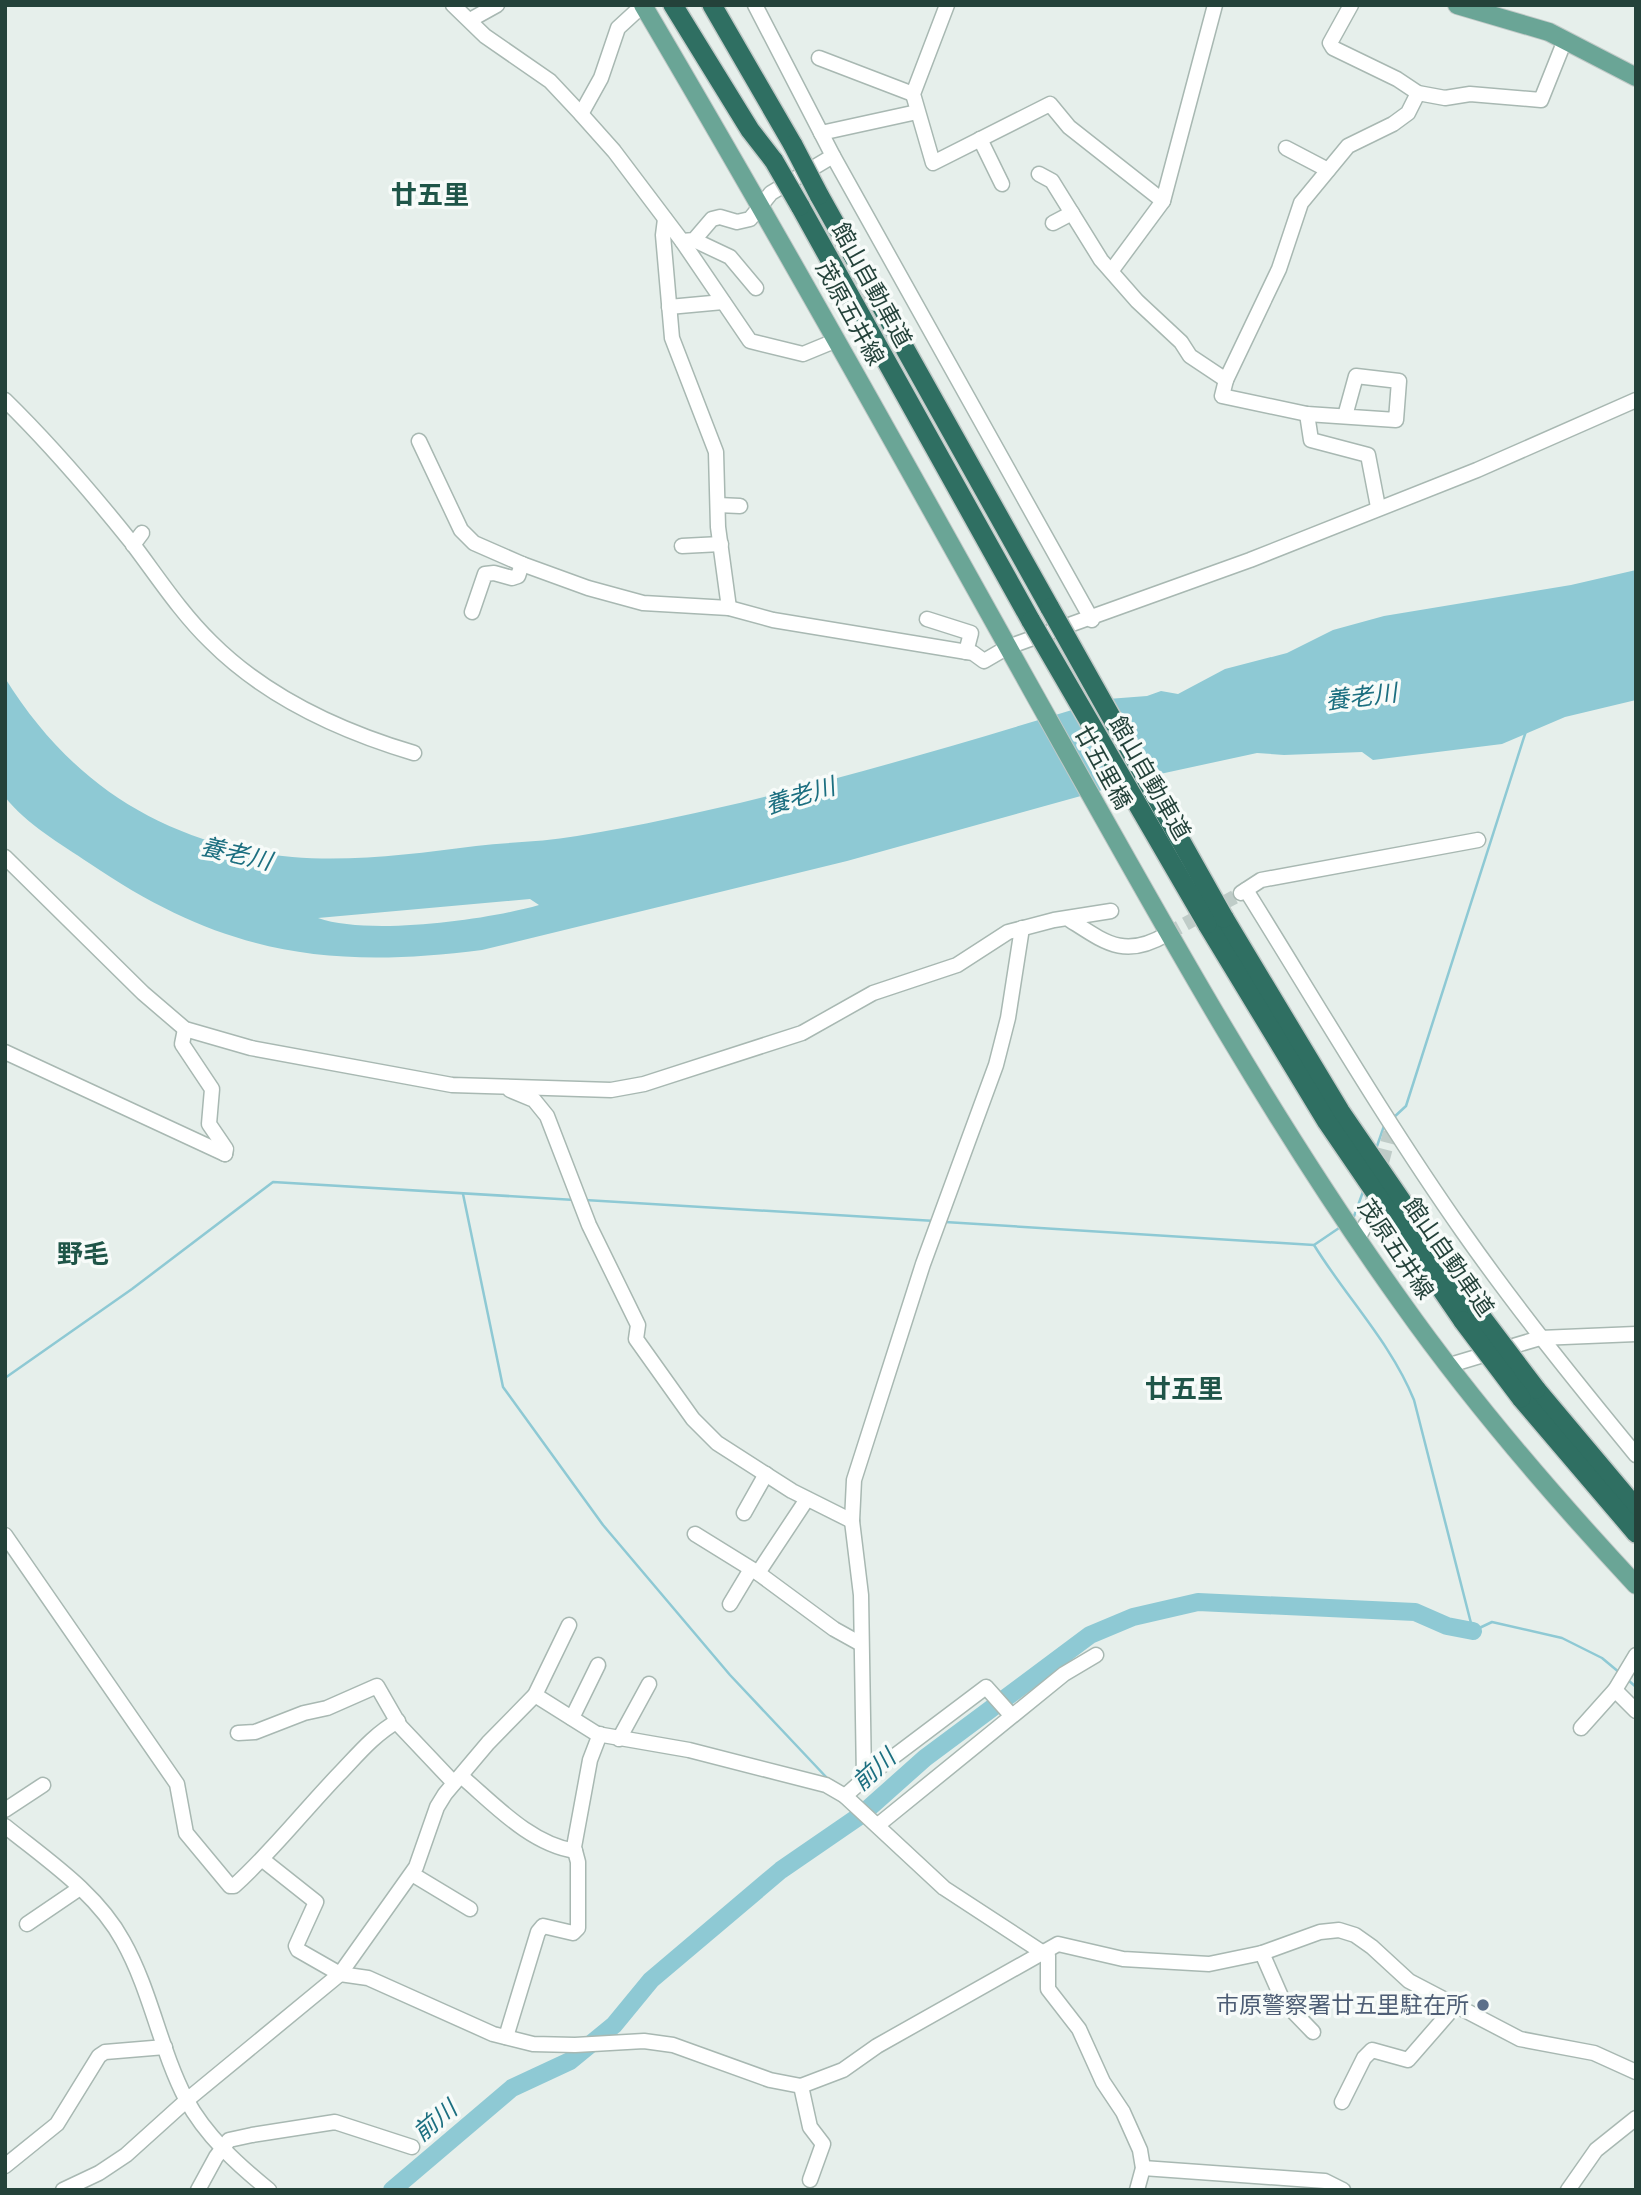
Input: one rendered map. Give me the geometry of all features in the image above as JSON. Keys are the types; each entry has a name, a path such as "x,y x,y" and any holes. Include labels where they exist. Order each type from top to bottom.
{"highway":[{"path":"673,5 750,130 775,161"},
{"name":"館山自動車道","path":"688,5 1031,621 1216,921"},
{"name":"館山自動車道","path":"712,5 793,145 1050,608 1216,921 1327,1122 1418,1260 1470,1316 1636,1533"},
{"path":"723,5 725,28"},
{"name":"館山自動車道","path":"1529,1394 1636,1508"}],"main road":[{"name":"茂原五井線","path":"643,5 761,205 1008,647"},
{"path":"1457,5 1530,25 1636,77"},
{"name":"廿五里橋","path":"1008,647 1156,912"},
{"name":"茂原五井線","path":"1156,912 1267,1098 1362,1231 1403,1305 1541,1482 1636,1585"}],"street":[{"path":"453,5 485,36 550,81 614,151 665,219 688,240 723,302 750,341 803,354 836,340"},
{"path":"470,20 497,5"},
{"path":"581,114 601,78 618,28 643,5"},
{"path":"755,5 833,156 1092,620"},
{"path":"947,5 913,94 933,163 1050,104 1069,127 1163,201"},
{"path":"1112,270 1163,201 1215,5"},
{"path":"1352,5 1330,44 1333,48 1397,79 1418,93 1445,99 1470,94 1541,100 1565,40"},
{"path":"819,58 913,94"},
{"path":"1345,416 1307,414 1222,396 1226,380 1279,269 1301,203 1348,146 1393,124 1408,113 1418,93"},
{"path":"821,133 918,112"},
{"path":"980,139 1002,184"},
{"path":"1286,148 1328,170"},
{"path":"688,240 712,219 745,221 771,193 833,156"},
{"path":"1039,174 1052,181 1101,260 1137,301 1181,342 1189,356 1226,380"},
{"path":"1053,223 1072,213"},
{"path":"665,219 663,235 672,338 716,452 721,544 729,608"},
{"path":"688,240 730,257 756,288"},
{"path":"669,307 723,302"},
{"path":"5,400 48,442 209,641 259,681 316,716 372,740 414,753"},
{"path":"419,441 461,530 474,543 522,564 575,584 643,603 729,608 773,620 966,652 984,661 1008,647 1092,620 1477,470 1636,400"},
{"path":"1307,414 1311,440 1368,455 1378,507"},
{"path":"718,505 740,506"},
{"path":"133,545 142,533"},
{"path":"682,546 721,544"},
{"path":"472,612 485,574 494,573 512,578 518,576 522,564"},
{"path":"928,619 971,633 966,652"},
{"path":"1478,840 1261,880 1243,892 1392,1129 1462,1230 1540,1338 1636,1455"},
{"path":"5,857 143,993 181,1040 212,1089 209,1124 226,1149 225,1154 5,1052"},
{"path":"137,1000 181,1040 251,1048 452,1086 611,1090 676,1074 802,1033 873,993 957,965 1008,932 1054,920 1070,920 1111,911"},
{"path":"1070,920 1110,945 1131,948 1167,934"},
{"path":"864,1779 861,1595 852,1521 854,1480 923,1264 996,1065 1008,1017 1022,928"},
{"path":"503,1087 534,1100 547,1116 589,1225 638,1325 636,1339 701,1427 717,1443 766,1474 807,1499 852,1521"},
{"path":"1450,1365 1540,1338 1636,1334"},
{"path":"744,1513 766,1474"},
{"path":"730,1604 807,1499"},
{"path":"695,1534 755,1571 834,1629 861,1644"},
{"path":"5,1535 177,1784 186,1833 230,1886 234,1886 263,1860 288,1827 362,1749 398,1721"},
{"path":"63,2190 99,2173 126,2155 187,2100 340,1974 412,1874 437,1807 458,1779 535,1695 569,1625"},
{"path":"878,1825 1064,1674 1096,1655"},
{"path":"1581,1728 1615,1690 1635,1656"},
{"path":"572,1718 598,1664"},
{"path":"619,1739 649,1684"},
{"path":"237,1733 255,1732 304,1713 327,1708 377,1686 398,1721 458,1779 531,1833 555,1846 575,1851"},
{"path":"845,1796 986,1687 1011,1715"},
{"path":"1615,1690 1636,1710"},
{"path":"535,1695 600,1734 689,1750 818,1782 845,1796 944,1888 1048,1956 1048,1989 1083,2036 1103,2082 1130,2126 1140,2150 1143,2168 1137,2190"},
{"path":"506,2037 538,1932 543,1926 573,1933 578,1928 575,1851 590,1760 600,1734"},
{"path":"5,1810 43,1785"},
{"path":"5,1826 80,1888 99,1907 122,1938 137,1968 187,2100 222,2147 269,2190"},
{"path":"263,1860 316,1902 296,1946 298,1950 340,1974 368,1978 472,2026 506,2037 533,2043 575,2045 644,2041 673,2045 770,2080 802,2086 843,2070 877,2046 1058,1944 1124,1959 1209,1964 1262,1953 1320,1932 1339,1930 1355,1935 1409,1981 1520,2039 1594,2053 1636,2072"},
{"path":"412,1874 470,1909"},
{"path":"27,1924 80,1888"},
{"path":"1262,1953 1283,2001 1313,2032"},
{"path":"1342,2102 1364,2058 1372,2050 1408,2060 1455,2006"},
{"path":"5,2165 57,2124 99,2056 105,2052 165,2047"},
{"path":"802,2086 810,2127 823,2144 810,2180"},
{"path":"1568,2190 1596,2150 1636,2118"},
{"path":"198,2190 222,2147 229,2140 335,2122 412,2147"},
{"path":"1143,2168 1325,2181 1335,2183 1343,2190"}],"water":[{"name":"養老川","path":"1636,570 1636,700 1565,717 1502,744 1373,760 1362,752 1284,755 1257,753 1160,774 847,861 482,950 373,958 323,955 276,948 230,935 184,917 137,893 44,833 5,797 5,678 27,710 76,765 134,808 167,825 239,849 298,858 358,858 565,838 711,809 911,758 1108,699 1147,696 1161,691 1178,694 1225,669 1287,653 1333,630 1384,616 1571,585","holes":["530,899 539,905 490,916 397,926 367,926 318,918"]}],"waterway":[{"path":"1392,1119 1406,1106 1526,731"},
{"path":"1376,1149 1384,1126"},
{"path":"5,1378 132,1289 273,1182 575,1200"},
{"path":"1353,1219 1364,1189"},
{"path":"463,1194 503,1387 603,1525 730,1675 828,1779"},
{"path":"585,1200 935,1221"},
{"path":"945,1222 1314,1245 1342,1226"},
{"path":"1314,1245 1381,1340 1414,1400 1473,1631 1492,1622 1562,1638 1602,1658 1620,1673"},
{"name":"前川","path":"392,2190 512,2088 570,2061 614,2025 651,1980 781,1870 861,1815 925,1758 1090,1635 1133,1617 1198,1602 1415,1612 1447,1626 1473,1631"},
{"path":"1628,1680 1636,1687"}],"tunnel":[{"path":"1167,934 1240,894"},
{"path":"1366,1224 1390,1132"}],"place":[{"name":"市原警察署廿五里駐在所","path":"1483,2005"}],"district":[{"name":"廿五里","path":"430,195"},
{"name":"野毛","path":"83,1254"},
{"name":"廿五里","path":"1184,1389"}]}
